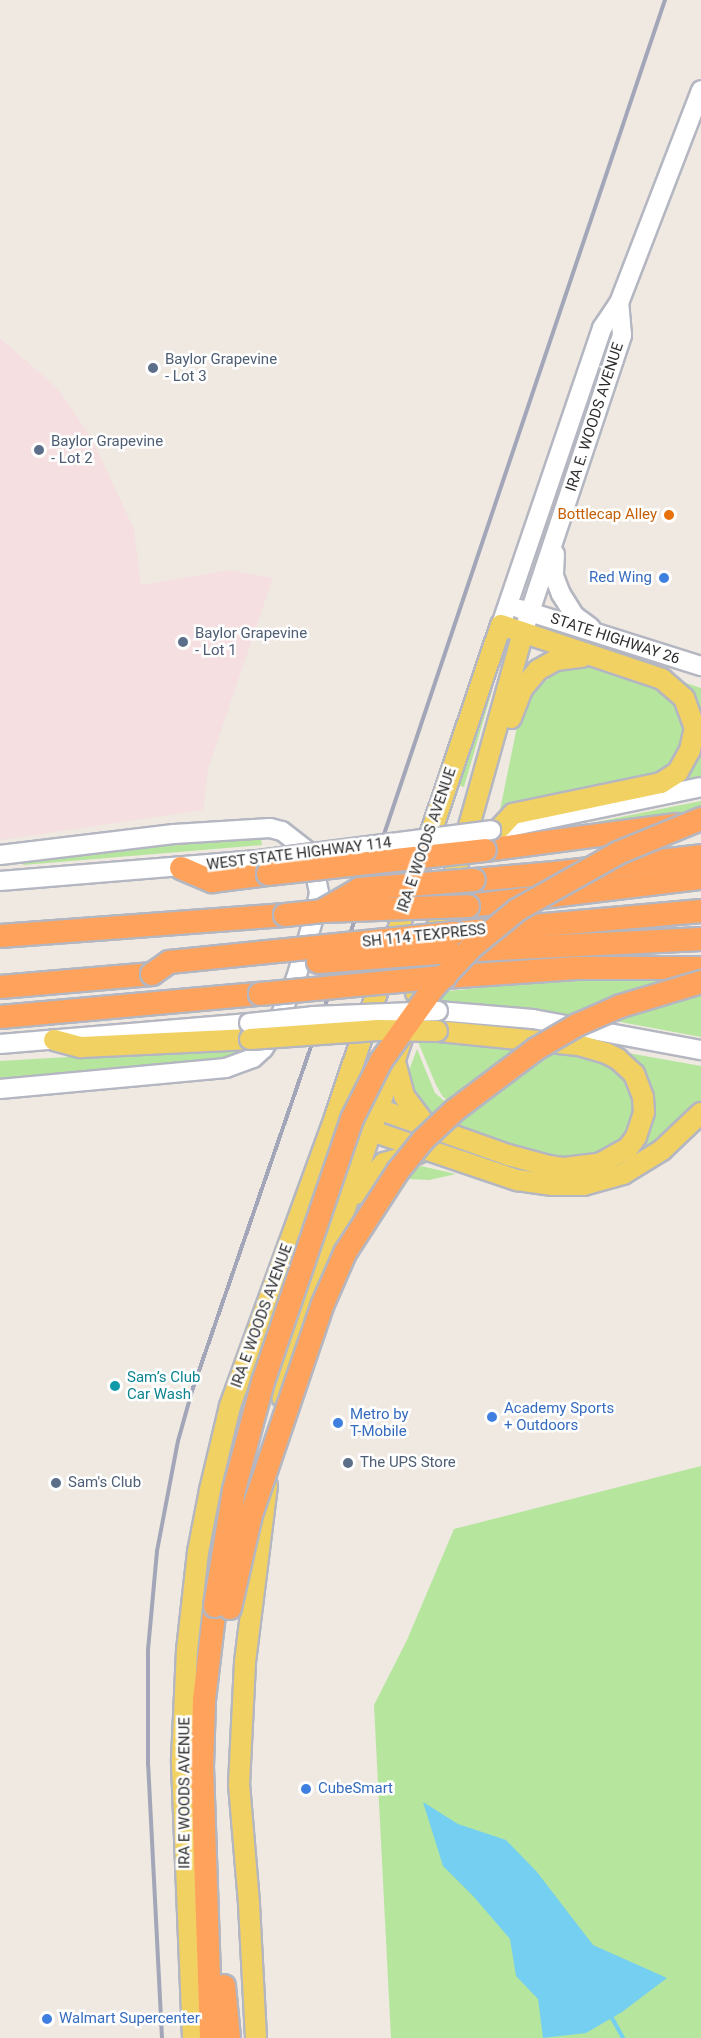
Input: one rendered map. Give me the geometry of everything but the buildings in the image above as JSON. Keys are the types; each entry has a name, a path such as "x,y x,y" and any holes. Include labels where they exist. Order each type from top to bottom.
{"highway":[{"path":"181,868 212,881 267,867 492,836 701,820"},
{"path":"229,2038 215,1775 222,1607 234,1490 263,1382 352,1119 381,1061 434,987 472,947 518,910 618,853 701,820"},
{"path":"321,911 359,889 555,873 701,856"},
{"path":"0,936 321,911 468,906 701,878"},
{"name":"SH 114 TEXPRESS","path":"452,942 701,911"},
{"path":"0,987 152,974 452,942 701,939"},
{"path":"0,1017 445,977 577,968 701,968"},
{"path":"211,2038 202,1767 205,1690 222,1607 326,1297 356,1235 398,1171 423,1140 455,1110 536,1049 576,1025 621,1006 701,982"}],"main road":[{"name":"IRA E. WOODS AVENUE","path":"501,625 602,328 619,303 701,90"},
{"name":"IRA E. WOODS AVENUE","path":"524,633 622,335 619,303"},
{"path":"555,538 554,576 561,594 575,616 599,633"},
{"name":"STATE HIGHWAY 26","path":"507,605 701,666"},
{"path":"492,836 513,814 661,783 678,772 686,761 695,728 684,698 662,679 501,625"},
{"name":"IRA E WOODS AVENUE","path":"193,2038 182,1760 187,1650 198,1552 230,1406 335,1117 501,625"},
{"path":"256,2038 249,1903 238,1785 245,1662 276,1417 288,1372 395,1062 475,807 524,633"},
{"path":"475,807 488,796 522,689 547,663 564,658 590,656"},
{"path":"492,836 701,787"},
{"path":"0,855 174,834 270,828 282,831 306,850 313,864 319,892 314,917 283,1010 269,1040 253,1058 226,1068 0,1089"},
{"path":"0,880 181,868"},
{"path":"249,1031 313,1016 438,1011 533,1019 701,1050"},
{"path":"0,1044 54,1041 81,1047 249,1031 378,1030 437,1031 566,1044 606,1053 618,1059 634,1074 643,1097 644,1112 636,1137 628,1148 599,1164 564,1168 529,1162 342,1096"},
{"path":"395,1062 404,1096 428,1127"},
{"path":"335,1117 427,1151 517,1180 553,1185 584,1185 623,1174 662,1150 701,1113"},
{"path":"345,1208 369,1177 384,1163 427,1151"}],"shaded area":[{"path":"0,338 57,388 91,437 134,529 141,585 229,570 273,578 208,769 203,810 0,840"}],"green space":[{"path":"582,664 629,678 670,696 680,710 684,725 683,742 672,765 648,776 552,800 550,796 500,810 520,712 540,682 548,680 549,670"},
{"path":"683,682 701,688 701,778 679,783 692,760 681,687"},
{"path":"487,691 492,691 464,787 456,784"},
{"path":"701,801 701,810 662,823 576,831 576,826"},
{"path":"249,836 261,839 262,845 23,865 22,858"},
{"path":"630,978 681,980 583,1016 436,1000 440,992 524,983"},
{"path":"701,992 701,1037 615,1021 673,999"},
{"path":"416,1037 482,1041 485,1047 488,1040 527,1046 451,1102 443,1097 436,1085"},
{"path":"238,1047 238,1053 225,1060 0,1080 0,1061"},
{"path":"555,1047 610,1065 627,1081 634,1103 634,1121 630,1131 610,1151 591,1157 558,1159 453,1124 550,1054 549,1051"},
{"path":"417,1049 435,1093 448,1104 434,1119 413,1097 417,1094 408,1073"},
{"path":"628,1053 701,1066 701,1105 667,1137 631,1158 641,1146 651,1127 653,1113 627,1058"},
{"path":"421,1166 456,1174 429,1180 410,1179 405,1175"},
{"path":"701,1466 701,2038 391,2038 374,1705 407,1640 454,1529"}],"water":[{"path":"423,1802 458,1824 506,1840 537,1872 593,1945 667,1978 622,2012 586,2033 543,2038 538,1999 516,1976 510,1939 474,1897 443,1866"}],"waterway":[{"path":"612,2018 623,2038"}],"railway":[{"path":"162,2038 148,1765 148,1650 157,1551 178,1441 192,1391 373,867 665,0"}],"place":[{"name":"Baylor Grapevine - Lot 3","path":"153,368"},
{"name":"Baylor Grapevine - Lot 2","path":"39,450"},
{"name":"Bottlecap Alley","path":"669,515"},
{"name":"Red Wing","path":"664,578"},
{"name":"Baylor Grapevine - Lot 1","path":"183,642"},
{"name":"Sam’s Club Car Wash","path":"115,1386"},
{"name":"Academy Sports + Outdoors","path":"492,1417"},
{"name":"Metro by T-Mobile","path":"338,1423"},
{"name":"The UPS Store","path":"348,1463"},
{"name":"Sam's Club","path":"56,1483"},
{"name":"CubeSmart","path":"306,1789"},
{"name":"Walmart Supercenter","path":"47,2019"}]}
